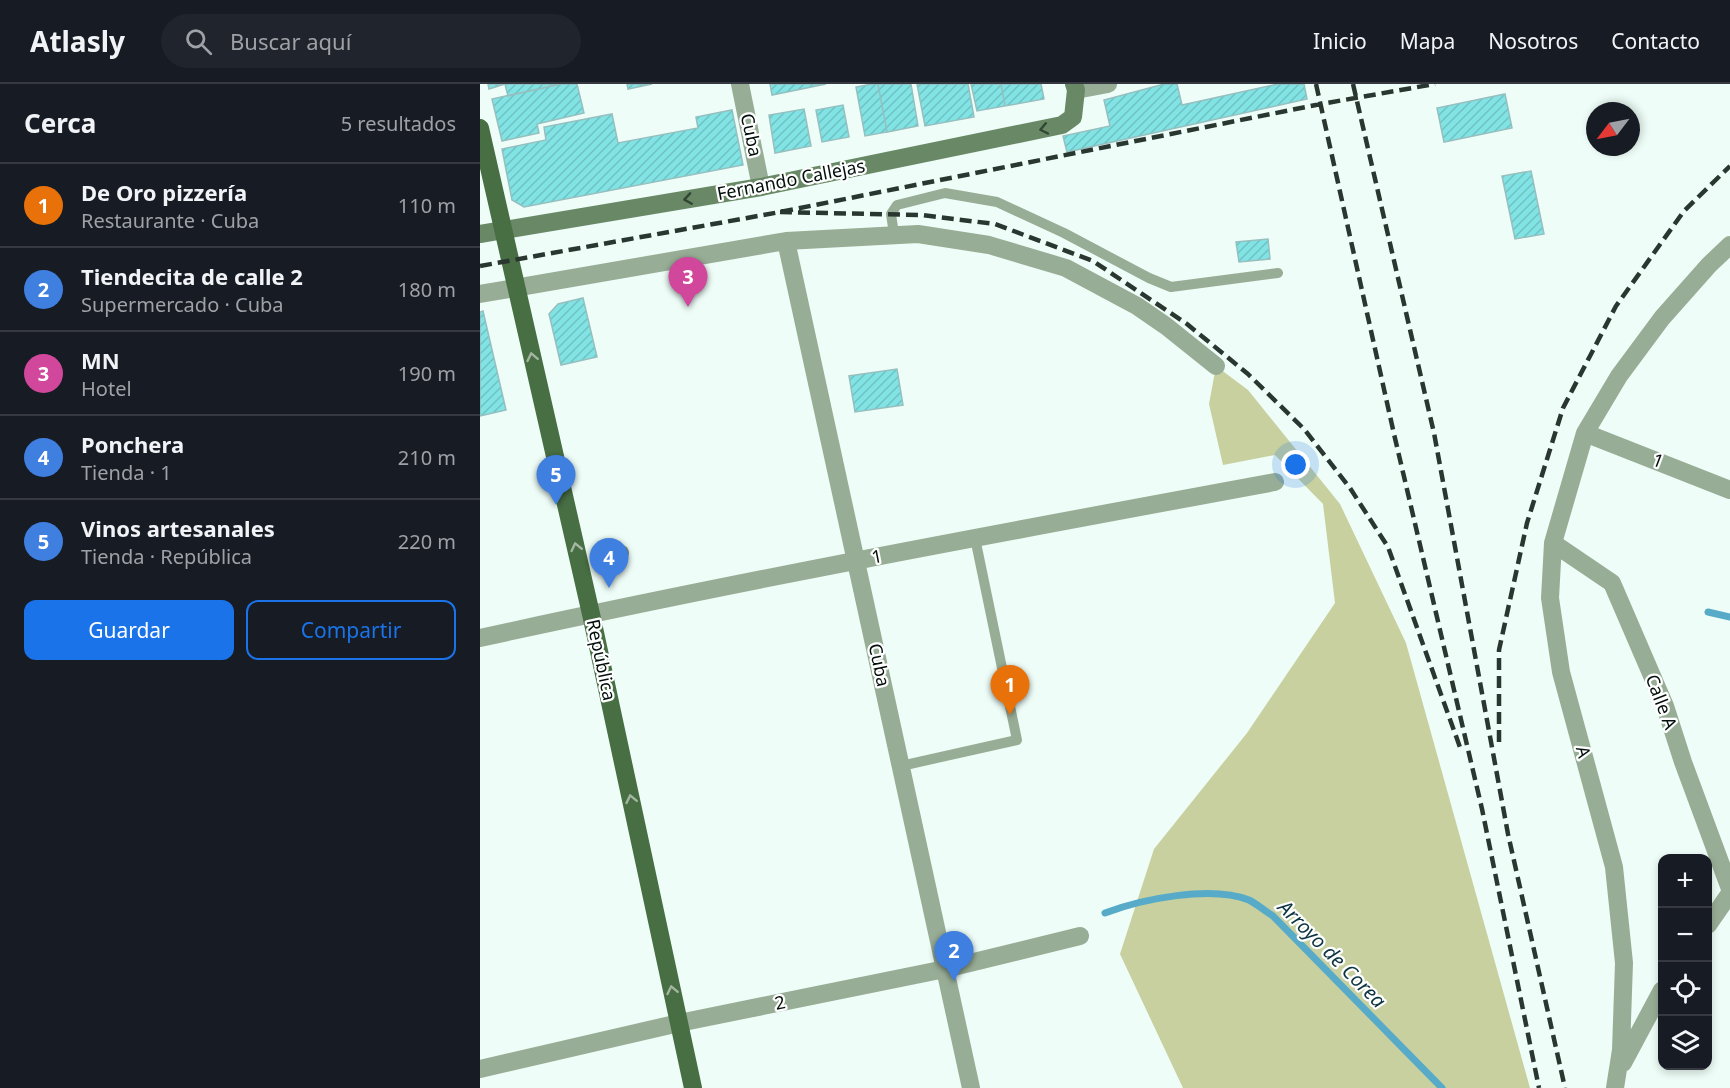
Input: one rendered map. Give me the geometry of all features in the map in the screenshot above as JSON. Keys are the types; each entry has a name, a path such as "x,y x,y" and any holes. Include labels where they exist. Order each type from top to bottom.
{"main road":[{"name":"República","path":"480,128 591,614 693,1088"}],"street":[{"name":"Cuba","path":"740,84 761,187"},
{"path":"1075,87 1108,84"},
{"name":"Fernando Callejas","path":"480,234 761,187 1062,125 1073,117 1075,87"},
{"path":"480,294 786,241 918,234 989,245 1066,268 1137,306 1216,366"},
{"name":"Cuba","path":"786,241 971,1088"},
{"name":"A","path":"1616,1081 1621,1050 1624,963 1614,867 1561,672 1551,598 1552,543 1585,433 1619,376 1662,318 1730,245"},
{"name":"1","path":"1585,433 1730,490"},
{"name":"1","path":"480,638 975,538 1275,482"},
{"name":"Calle A","path":"1552,543 1612,583 1665,706 1730,891"},
{"path":"1712,918 1730,891"},
{"name":"2","path":"480,1069 679,1023 945,969 1080,936"},
{"path":"1616,1081 1658,998"}],"lane":[{"path":"894,234 891,214 897,205 945,193 997,202 1171,287 1278,273"},
{"path":"901,766 1017,740 975,538"}],"green space":[{"path":"1216,366 1248,390 1340,504 1406,643 1530,1088 1183,1088 1120,954 1154,849 1247,733 1335,603 1323,504 1275,455 1223,465 1209,404"}],"building":[{"path":"488,84 505,84 489,89"},
{"path":"505,84 561,84 508,96"},
{"path":"561,84 577,84 584,113 537,124 539,133 502,141 492,99"},
{"path":"627,84 652,84 628,89"},
{"path":"770,84 826,84 772,95"},
{"path":"878,84 887,132 865,136 856,87"},
{"path":"878,84 911,84 918,126 887,132"},
{"path":"917,84 968,84 974,117 925,126"},
{"path":"971,84 1001,84 1005,106 977,111"},
{"path":"1001,84 1041,84 1044,99 1005,106"},
{"path":"1164,84 1177,84 1182,105 1278,84 1304,84 1307,99 1067,152 1063,136 1110,126 1104,100"},
{"path":"1505,94 1512,128 1444,142 1437,108"},
{"path":"843,105 849,137 822,142 816,110"},
{"path":"804,109 811,146 775,153 769,115"},
{"path":"732,110 743,165 524,207 512,200 502,149 546,140 544,127 612,114 618,143 698,128 696,117"},
{"path":"1531,171 1544,234 1515,239 1502,176"},
{"path":"1268,239 1270,259 1239,262 1236,242"},
{"path":"583,298 597,357 561,365 549,314 558,304"},
{"path":"483,311 506,410 480,416 480,312"},
{"path":"897,369 903,405 855,412 849,376"}],"waterway":[{"path":"1708,612 1730,617"},
{"name":"Arroyo de Corea","path":"1105,913 1157,899 1196,894 1216,894 1249,900 1273,916 1442,1088"}],"railway":[{"path":"1316,84 1394,434 1482,809 1539,1088"},
{"path":"1353,84 1434,433 1508,834 1565,1088"},
{"path":"480,266 780,212 1321,104 1435,84"},
{"path":"1499,742 1499,650 1527,523 1563,408 1616,306 1684,211 1730,166"},
{"path":"780,212 921,215 995,224 1093,261 1187,324 1248,374 1304,429 1350,488 1388,547 1461,750"}],"place":[{"name":"MN","path":"688,307"},
{"name":"Vinos artesanales","path":"556,505"},
{"name":"Ponchera","path":"609,588"},
{"name":"De Oro pizzería","path":"1010,715"},
{"name":"Tiendecita de calle 2","path":"954,981"}]}
